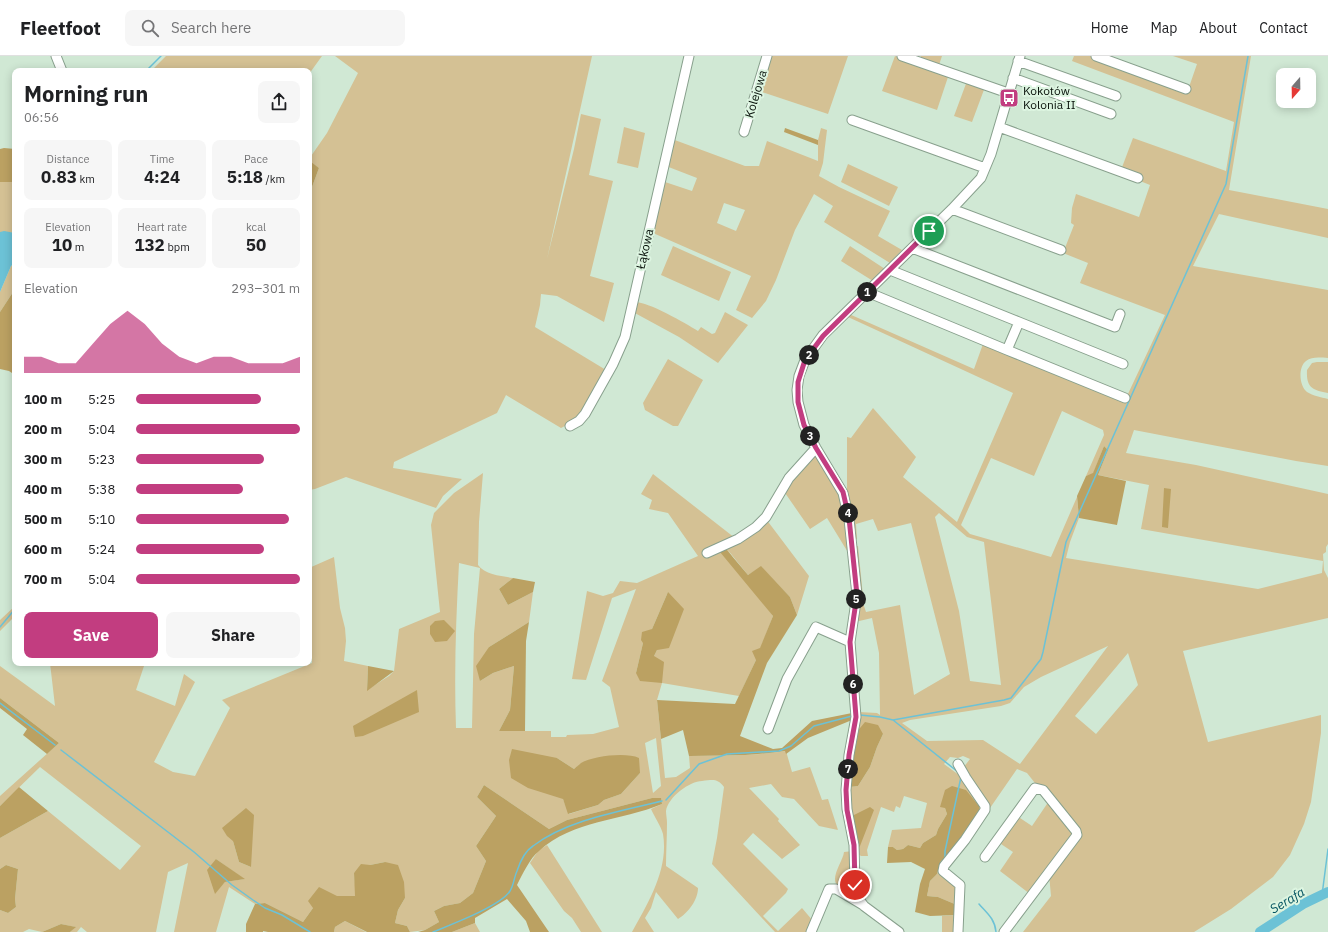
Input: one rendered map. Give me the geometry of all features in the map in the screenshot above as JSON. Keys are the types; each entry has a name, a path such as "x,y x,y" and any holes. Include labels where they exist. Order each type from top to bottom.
{"street":[{"path":"56,56 61,68"},
{"name":"Łąkowa","path":"570,426 579,421 585,414 613,364 625,337 689,56"},
{"name":"Kolejowa","path":"744,132 767,56"},
{"path":"902,56 1008,93"},
{"path":"1096,56 1186,89"},
{"path":"864,906 858,898 855,885 854,845 847,810 846,790 856,717 850,642 857,595 848,507 843,492 804,425 797,390 799,376 805,360 834,324 952,209 980,178 999,127 1019,58 1116,96"},
{"path":"1013,78 1111,114"},
{"path":"852,120 985,168"},
{"path":"999,127 1138,178"},
{"path":"952,209 1061,250"},
{"path":"912,248 1115,327 1120,314"},
{"path":"890,270 1123,364"},
{"path":"867,292 1125,398"},
{"path":"1007,350 1019,322"},
{"path":"707,553 738,539 756,527 766,517 789,478 816,448"},
{"path":"768,729 788,679 816,627 850,642"},
{"path":"958,764 985,806 985,810 969,834 944,866 943,871 960,885 958,932"},
{"path":"985,857 1035,788 1043,790 1076,831 1077,835 1004,932"},
{"path":"811,932 829,889 836,889 864,906 899,932"}],"shaded area":[{"path":"166,56 322,56 312,70 312,68 154,68"},
{"path":"335,56 592,56 547,259 581,114 601,119 589,175 613,181 590,276 614,283 604,322 557,296 541,294 535,327 606,370 582,414 575,421 561,428 506,395 497,413 394,462 393,468 462,479 443,496 436,508 346,477 312,490 312,187 319,168 312,164 312,155 327,133 358,73"},
{"path":"770,56 848,56 828,114 759,91"},
{"path":"895,56 949,74 937,110 882,91"},
{"path":"921,56 942,56 939,65 920,59"},
{"path":"1074,56 1090,56 1188,90 1197,64 1173,56 1251,56 1229,190 1328,209 1328,238 1219,214 1193,266 1328,290 1328,358 1308,359 1303,364 1300,376 1302,385 1307,392 1328,399 1328,466 1134,430 1126,453 1196,465 1328,494 1328,544 1326,547 1326,552 1323,554 1324,570 1328,578 1328,618 1183,651 1208,742 1321,715 1321,733 1311,802 1304,824 1290,855 1273,877 1231,909 1194,932 1023,932 1051,896 1049,874 1078,837 1027,773 1017,769 990,808 963,768 970,759 963,756 958,758 950,757 944,764 963,778 982,808 980,814 945,808 947,814 936,835 923,843 920,848 908,845 903,849 897,850 893,847 888,847 892,830 921,828 927,803 904,796 900,808 896,806 894,812 881,807 867,850 868,856 861,856 858,854 852,816 850,787 858,786 870,767 883,734 856,733 859,712 877,713 880,715 879,653 872,618 855,622 855,547 858,546 864,606 866,612 900,605 914,695 950,674 911,523 878,531 873,519 856,524 857,539 854,539 847,492 847,437 851,438 873,408 916,457 903,477 957,522 1013,393 848,317 849,314 974,369 983,344 1127,396 1165,315 1080,283 1088,263 1063,253 1074,225 1071,223 1072,208 1076,194 1139,217 1150,185 1121,170 1133,138 1226,171 1234,122 1072,61","holes":["1062,411 1103,430 1104,435 1086,476 1093,474 1104,446 1108,450 1098,475 1149,485 1141,529 1323,561 1322,573 1258,589 1066,558 1079,518 1077,497 1051,557 970,534 961,525 991,458 1034,476","939,513 967,537 984,542 1001,685 970,681 959,611 935,517","1108,646 1020,764 983,740 927,741 902,723 910,720 1001,706 1010,703 1024,687 1041,677","1128,653 1138,685 1096,734 1075,716"]},
{"path":"967,81 985,87 972,122 954,116"},
{"path":"624,127 645,133 638,168 617,163"},
{"path":"785,128 818,140 818,145 784,132"},
{"path":"821,128 827,130 823,163 819,176 890,211 878,236 902,250 890,263 824,222 833,206 814,194 795,230 776,280 766,301 752,318 736,310 751,276 653,233 651,230 662,181 692,191 697,178 666,166 672,139 745,166 759,166 767,141 818,161 818,140","holes":["724,203 745,210 736,231 717,223"]},
{"path":"0,149 12,149 12,182 0,182"},
{"path":"312,163 319,168 312,187"},
{"path":"848,164 898,187 889,206 841,182"},
{"path":"0,182 12,182 12,233 0,232"},
{"path":"673,246 731,272 719,301 661,275"},
{"path":"850,246 885,269 873,281 841,261"},
{"path":"12,265 12,294 0,312 0,292"},
{"path":"12,294 12,373 0,369 0,312"},
{"path":"635,302 649,305 658,309 698,331 701,327 712,334 715,333 725,312 748,325 718,363 679,337 633,312"},
{"path":"668,359 703,380 678,426 673,426 645,410 643,403"},
{"path":"1328,362 1328,393 1318,391 1309,384 1307,370 1312,363"},
{"path":"1104,446 1108,450 1098,475 1126,481 1117,525 1079,518 1077,496 1086,476 1093,473"},
{"path":"810,447 843,499 849,554 827,518 810,529 783,490 766,519 809,576 797,615 790,597 761,567 748,575 727,549 773,616 756,660 739,696 662,683 657,700 665,778 676,777 690,768 689,756 749,755 786,751 792,772 810,767 822,800 828,799 838,830 819,826 794,799 782,797 771,784 749,788 779,819 778,821 800,845 782,859 753,833 743,844 788,889 786,893 763,916 778,931 802,908 813,921 807,932 775,932 712,864 724,787 719,782 712,780 697,782 680,791 671,800 666,811 666,866 698,888 698,893 692,906 678,919 656,892 651,908 645,918 654,932 632,932 656,885 663,860 663,834 651,809 662,804 661,799 652,798 567,820 549,829 484,785 477,797 496,816 476,846 486,861 473,893 460,903 444,906 434,911 439,922 425,930 410,932 407,926 395,923 398,910 405,898 385,862 370,865 354,873 356,896 337,896 313,908 303,922 265,903 255,904 229,887 216,932 174,932 188,863 168,872 156,932 87,932 81,927 77,932 70,932 75,927 61,924 42,932 29,929 23,932 0,932 0,910 8,913 16,907 15,899 18,869 6,865 0,869 0,838 48,811 120,870 141,846 40,767 0,806 0,796 59,743 0,698 0,666 55,706 50,666 144,666 136,690 175,706 184,674 195,682 154,762 173,772 195,776 230,708 222,700 305,666 312,666 312,567 334,557 340,608 345,628 346,641 344,661 368,666 367,690 389,676 394,671 399,629 440,612 431,525 434,513 454,493 483,473 479,522 478,565 489,573 513,578 499,589 508,605 533,592 529,622 489,647 480,681 493,673 514,666 510,710 499,731 551,731 551,737 593,734 619,727 610,687 602,681 636,589 612,598 586,680 572,679 587,591 603,596 613,593 620,581 637,583 698,556 668,513 649,509 652,500 641,494 653,474 735,538 759,520","holes":["459,563 480,568 474,634 472,728 456,728 455,666","668,592 657,650 654,656 636,673 643,643 652,629","656,738 661,786 653,793 645,743","557,758 574,769 582,763 640,773 621,794 604,800 598,805 569,814 563,799","233,841 251,867 239,862","216,859 244,879 225,882 215,893"]},
{"path":"1164,488 1171,489 1168,528 1162,527"},
{"path":"726,549 748,575 761,566 790,597 797,615 767,663 740,736 773,749 782,748 812,721 852,713 852,720 808,738 786,754 785,751 749,755 689,756 683,730 661,739 657,700 735,704 756,660 752,651 760,648 773,616 720,552"},
{"path":"513,578 535,582 533,592 508,605 499,589"},
{"path":"668,592 684,609 669,648 657,650 654,656 664,662 662,683 640,681 636,673 643,643 641,640 642,632 652,629"},
{"path":"12,609 12,619 0,631 0,620"},
{"path":"444,620 455,631 447,641 435,642 430,634 430,626 435,621"},
{"path":"529,622 526,641 525,731 499,731 510,710 514,666 493,673 480,681 476,666 489,647"},
{"path":"368,666 394,671 367,691"},
{"path":"417,690 419,712 363,736 355,737 353,726"},
{"path":"0,698 59,743 47,754 23,735 27,729 0,708"},
{"path":"865,722 878,725 883,734 870,767 858,786 850,787 850,775 856,733"},
{"path":"512,749 557,758 574,769 581,763 593,758 618,755 633,756 639,758 640,773 621,794 604,800 598,805 568,814 563,799 528,788 511,778 509,760"},
{"path":"484,785 549,829 567,820 652,798 661,798 662,804 646,810 598,822 567,833 552,841 532,858 517,885 549,932 530,932 526,921 507,899 475,918 475,923 452,932 418,932 425,930 439,922 434,911 444,906 460,903 473,893 486,861 476,846 496,816 477,797"},
{"path":"952,786 966,790 979,806 980,814 947,858 941,861 937,874 930,881 927,896 938,897 957,905 957,915 930,916 915,912 920,884 925,869 911,862 887,863 888,847 893,847 897,850 903,849 908,845 920,848 923,843 936,835 947,814 945,808 940,807 945,790"},
{"path":"19,787 48,811 0,838 0,806"},
{"path":"1049,801 1074,834 1053,859 1030,894 1000,871 1013,852 998,842 1017,816 1032,826"},
{"path":"870,807 874,810 860,846 857,849 852,816"},
{"path":"246,808 254,815 251,867 239,862 233,841 227,836 222,828"},
{"path":"547,845 602,932 581,932 530,863 538,851"},
{"path":"853,851 854,895 841,888 836,884 835,880 835,875 844,852"},
{"path":"216,859 245,879 225,882 215,894 207,870"},
{"path":"941,861 940,872 958,888 957,905 938,897 927,896 930,881 937,874"},
{"path":"385,862 398,865 404,882 405,898 398,910 395,923 407,926 410,932 367,932 345,921 335,927 334,932 246,932 246,924 255,904 265,903 303,922 313,908 308,901 319,887 337,896 355,896 354,873 361,864 370,865"},
{"path":"6,865 18,869 15,899 16,907 8,913 0,910 0,869"},
{"path":"957,915 956,932 942,932 942,916"},
{"path":"345,921 366,932 334,932 335,927"},
{"path":"475,923 480,932 452,932"},
{"path":"61,924 76,927 70,932 42,932"}],"water":[{"path":"0,232 12,232 12,265 0,292"}],"waterway":[{"path":"149,68 161,56"},
{"path":"860,715 893,720 1011,698 1041,659 1066,542 1226,184 1248,56"},
{"path":"0,627 12,613"},
{"path":"0,703 55,745"},
{"path":"666,800 699,764 727,754 779,751 791,746 814,726 852,716"},
{"path":"893,720 958,772"},
{"path":"61,750 194,852 232,885 265,908 282,915 310,932"},
{"path":"945,858 945,851 961,777"},
{"path":"433,932 486,909 505,897 511,889 521,860 525,854 530,848 547,837 578,823 662,801"},
{"path":"1322,895 1328,849"},
{"name":"Serafa","path":"1260,932 1303,904 1328,892"},
{"path":"979,904 988,913 994,923 996,932"}],"place":[{"name":"Kokotów Kolonia II","path":"1009,98"}],"route":[{"path":"855,885 854,845 847,810 846,790 849,755 856,717 850,642 857,595 849,518 843,492 804,425 798,402 797,390 799,376 805,360 823,336 929,231"}]}
